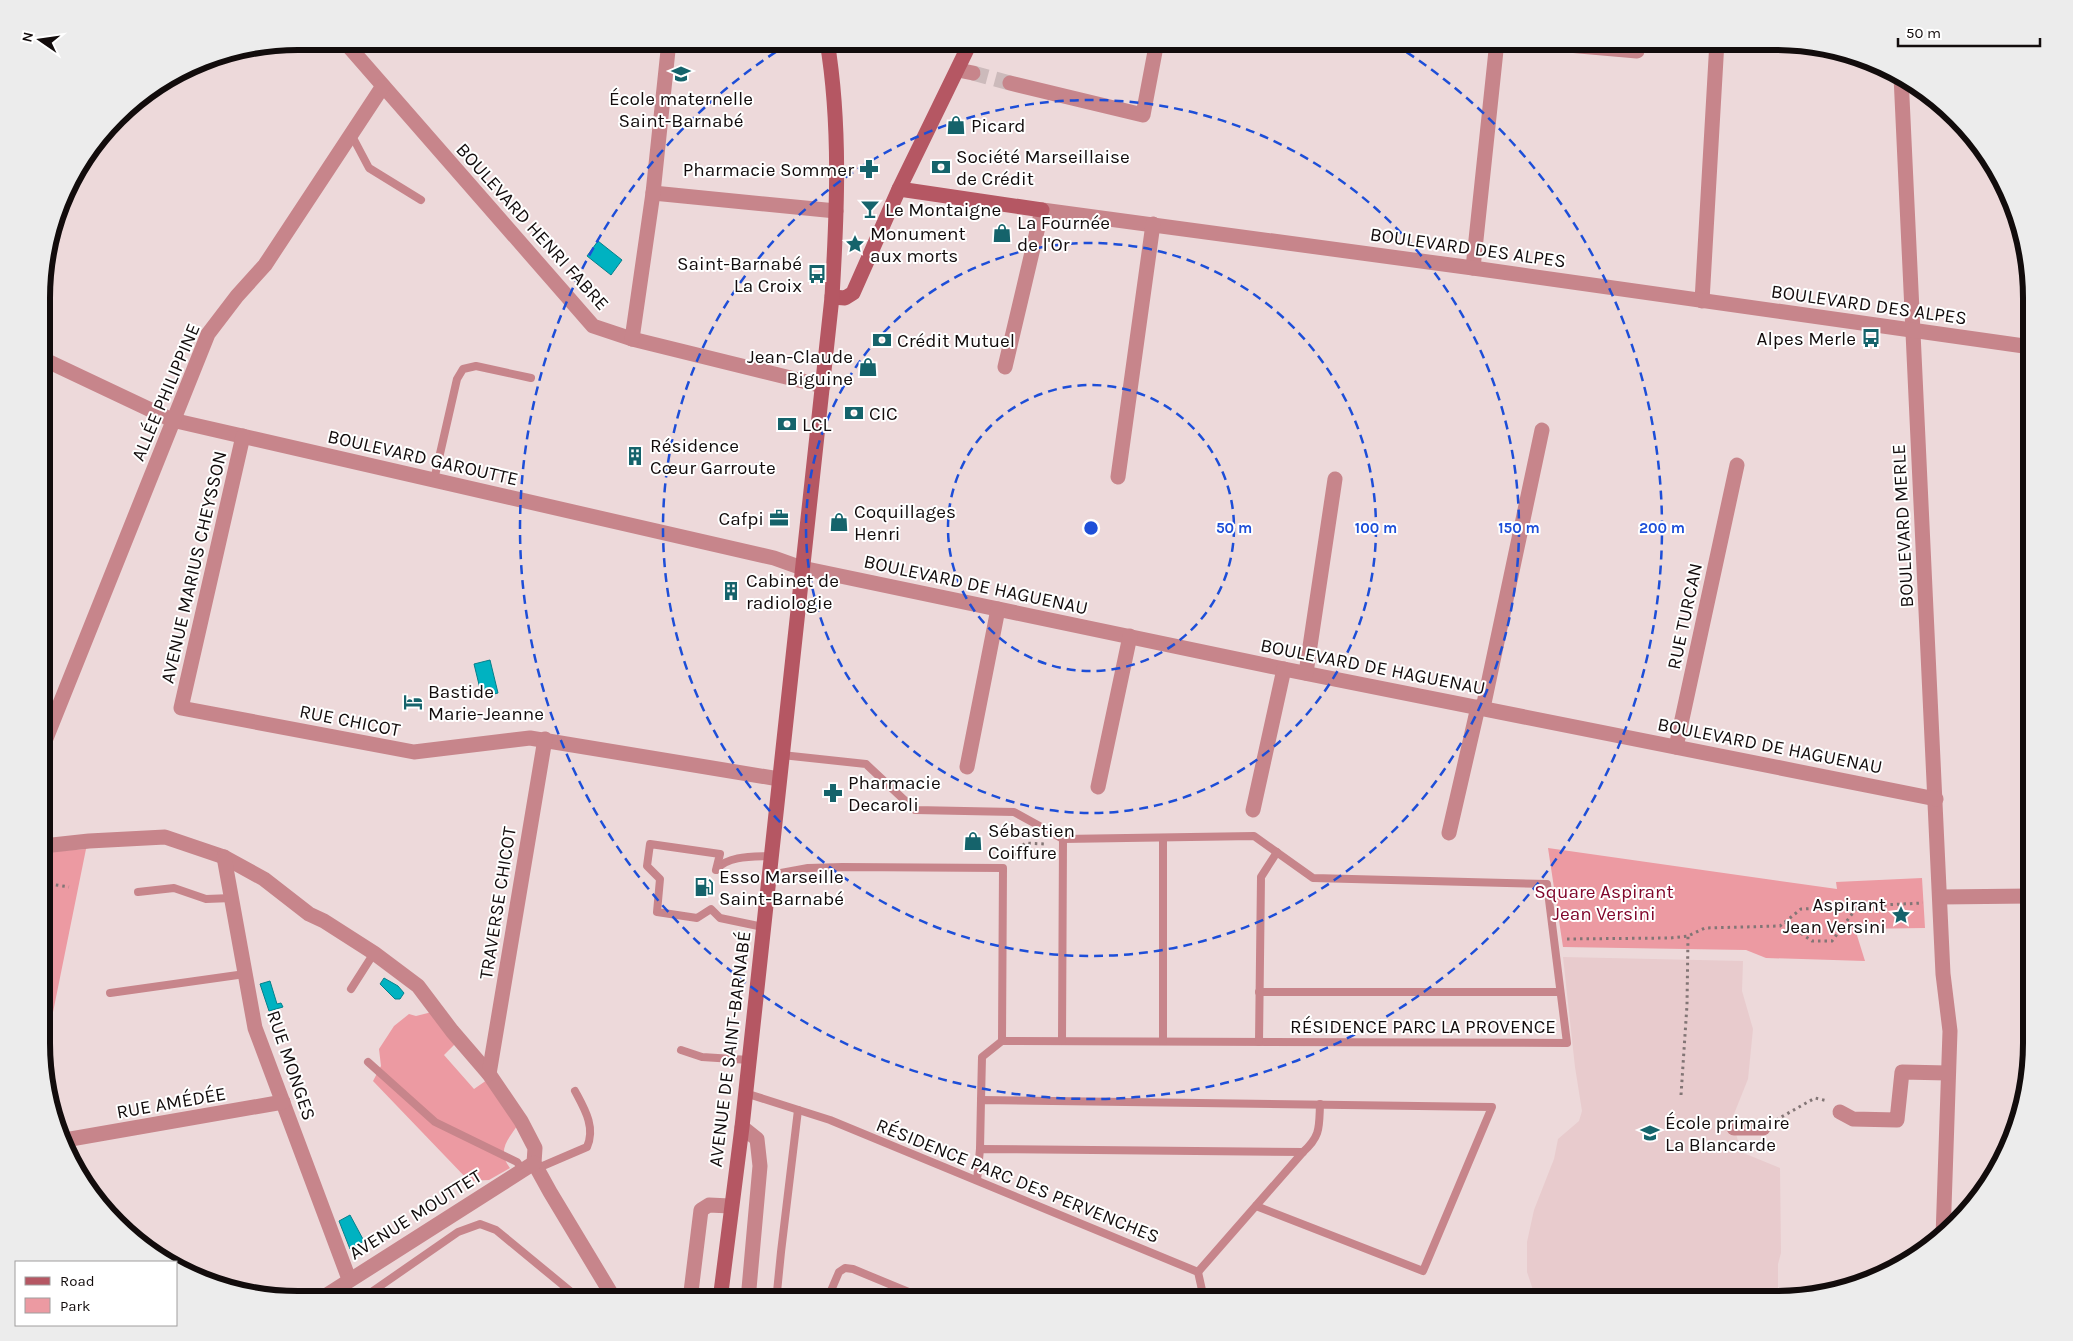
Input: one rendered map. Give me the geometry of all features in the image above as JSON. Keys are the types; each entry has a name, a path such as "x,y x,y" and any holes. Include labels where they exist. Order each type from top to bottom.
{"main road":[{"name":"AVENUE DE SAINT-BARNABÉ","path":"721,1291 730,1206 742,1127 832,297 836,211 832,72 828,50"},
{"path":"832,297 845,298 853,293 899,189 967,50"},
{"name":"BOULEVARD DES ALPES","path":"899,189 1042,210"}],"street":[{"name":"BOULEVARD HENRI FABRE","path":"352,50 593,326 632,339 823,386"},
{"path":"632,339 653,193 667,50"},
{"path":"1010,83 1143,115 1155,50"},
{"path":"1473,268 1495,50"},
{"path":"1616,50 1637,52"},
{"path":"1702,301 1716,50"},
{"path":"958,70 973,73"},
{"name":"BOULEVARD MERLE","path":"1901,85 1943,974 1950,1031 1943,1224"},
{"name":"ALLÉE PHILIPPINE","path":"50,728 208,334 237,296 265,265 383,86"},
{"path":"653,193 836,211"},
{"path":"1005,367 1042,210"},
{"name":"BOULEVARD DES ALPES","path":"1042,210 1473,268 2023,346"},
{"path":"1118,477 1153,224"},
{"name":"BOULEVARD GAROUTTE","path":"50,362 172,420 774,558 802,568"},
{"path":"1450,833 1542,430"},
{"name":"AVENUE MARIUS CHEYSSON","path":"181,708 243,436"},
{"name":"RUE TURCAN","path":"1676,747 1737,465"},
{"path":"1306,673 1335,479"},
{"name":"BOULEVARD DE HAGUENAU","path":"802,568 1284,669 1936,799"},
{"path":"967,767 998,609"},
{"path":"1098,787 1130,636"},
{"path":"1254,810 1284,669"},
{"name":"RUE CHICOT","path":"181,708 414,752 530,738 545,739 779,779"},
{"name":"TRAVERSE CHICOT","path":"490,1074 545,739"},
{"path":"50,845 165,837 224,857 264,879 309,914 324,921 374,953 418,986 452,1031 490,1074 535,1148 532,1167 550,1192 610,1291"},
{"name":"RUE MONGES","path":"224,857 255,1028 349,1280"},
{"path":"1940,898 2023,896"},
{"path":"1840,1112 1853,1119 1898,1120 1902,1072 1948,1073"},
{"name":"RUE AMÉDÉE","path":"70,1139 283,1102"},
{"path":"742,1127 757,1139 760,1166 749,1291"},
{"path":"1734,1128 1763,1128"},
{"name":"AVENUE MOUTTET","path":"332,1291 532,1167"},
{"path":"691,1291 701,1210 710,1205 730,1206"}],"lane":[{"path":"351,134 369,168 421,200"},
{"path":"434,480 457,379 463,369 476,366 531,378"},
{"name":"RÉSIDENCE PARC LA PROVENCE","path":"782,755 866,764 915,810 1014,812 1063,839 1254,836 1313,878 1547,884 1567,1043 1002,1040"},
{"path":"1163,838 1163,1041"},
{"path":"1062,1041 1063,839"},
{"path":"763,927 720,918 711,909 697,918 657,912 660,879 646,866 650,844 720,854 716,870 730,860 772,856"},
{"path":"1259,1042 1261,877 1277,852"},
{"path":"770,875 808,868 1002,868 1002,1040 982,1057 980,1149 977,1180"},
{"path":"138,892 174,888 206,899 232,898"},
{"path":"351,989 374,953"},
{"path":"110,993 245,974"},
{"name":"RÉSIDENCE PARC LA PROVENCE","path":"1259,992 1560,992"},
{"path":"681,1050 702,1058 749,1060"},
{"path":"368,1062 435,1122 517,1162 532,1167 587,1147 590,1140 589,1120 575,1091"},
{"name":"RÉSIDENCE PARC DES PERVENCHES","path":"745,1093 830,1120 1198,1272"},
{"path":"981,1100 1492,1107 1422,1271 1256,1206"},
{"path":"1202,1291 1198,1272 1302,1152 1314,1142 1319,1131 1320,1104"},
{"path":"777,1291 798,1110"},
{"path":"980,1149 1302,1152"},
{"path":"373,1291 458,1232 480,1224 496,1230 570,1291"},
{"path":"831,1291 838,1272 845,1268 853,1269 906,1291"}],"path":[{"path":"1002,868 1025,843 1049,844"},
{"path":"50,883 69,887"},
{"path":"1554,939 1670,938 1688,936 1705,928 1780,926 1801,909 1924,903 1940,898"},
{"path":"1785,922 1812,942 1832,941 1858,906"},
{"path":"1680,1095 1687,1005 1688,936"},
{"path":"1763,1128 1815,1098 1827,1100 1840,1112"}],"shaded area":[{"name":"École primaire La Blancarde","path":"1563,957 1743,961 1742,991 1753,1029 1748,1079 1732,1119 1741,1152 1780,1168 1781,1253 1778,1264 1778,1291 1533,1291 1527,1272 1527,1242 1534,1210 1554,1159 1558,1139 1579,1121 1582,1111 1575,1067"}],"green space":[{"name":"Square Aspirant Jean Versini","path":"1548,848 1837,889 1836,882 1922,878 1925,928 1855,929 1865,961 1766,958 1746,950 1563,947"},
{"path":"86,849 50,1027 50,852"},
{"path":"432,1012 456,1043 444,1055 474,1089 487,1080 517,1126 507,1141 504,1151 506,1162 510,1168 489,1180 469,1181 373,1081 381,1066 379,1049 394,1026 409,1014 416,1016"}],"water":[{"path":"598,241 622,260 611,275 587,256"},
{"path":"490,660 498,693 482,697 474,664"},
{"path":"384,978 398,986 404,993 400,999 395,999 380,984"},
{"path":"270,981 277,1004 281,1003 283,1007 269,1011 260,984"},
{"path":"350,1215 364,1241 350,1249 339,1221"}],"tunnel":[{"path":"973,73 1010,83"}],"place":[{"name":"École maternelle Saint-Barnabé","path":"681,74"},
{"name":"Picard","path":"956,125"},
{"name":"Société Marseillaise de Crédit","path":"941,167"},
{"name":"Pharmacie Sommer","path":"869,169"},
{"name":"Le Montaigne","path":"870,209"},
{"name":"La Fournée de l'Or","path":"1002,233"},
{"name":"Monument aux morts","path":"855,244"},
{"name":"Saint-Barnabé La Croix","path":"817,274"},
{"name":"Alpes Merle","path":"1871,338"},
{"name":"Crédit Mutuel","path":"882,340"},
{"name":"Jean-Claude Biguine","path":"868,367"},
{"name":"CIC","path":"854,413"},
{"name":"LCL","path":"787,424"},
{"name":"Résidence Cœur Garroute","path":"635,456"},
{"name":"Cafpi","path":"779,518"},
{"name":"Coquillages Henri","path":"839,522"},
{"name":"Cabinet de radiologie","path":"731,591"},
{"name":"Bastide Marie-Jeanne","path":"413,702"},
{"name":"Pharmacie Decaroli","path":"833,793"},
{"name":"Sébastien Coiffure","path":"973,841"},
{"name":"Esso Marseille Saint-Barnabé","path":"704,887"},
{"name":"Aspirant Jean Versini","path":"1901,915"},
{"name":"École primaire La Blancarde","path":"1650,1133"}]}
